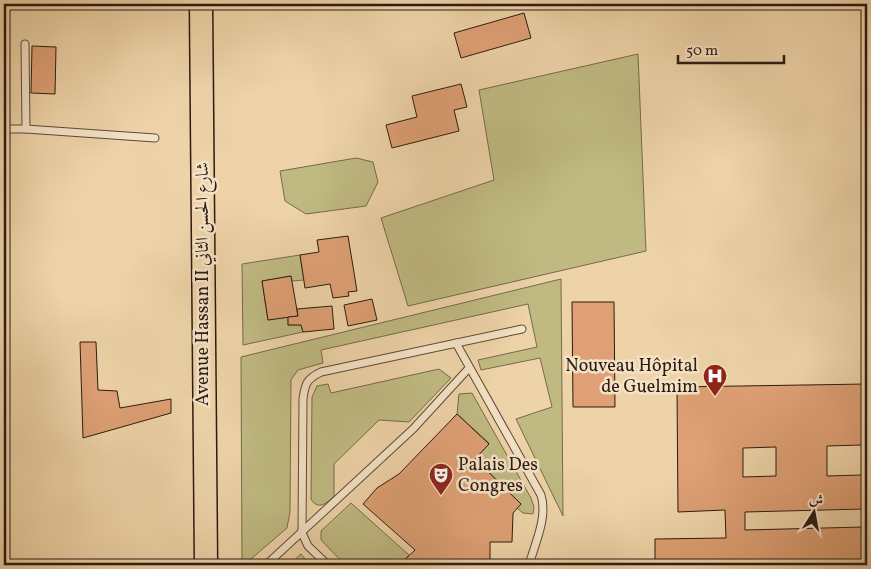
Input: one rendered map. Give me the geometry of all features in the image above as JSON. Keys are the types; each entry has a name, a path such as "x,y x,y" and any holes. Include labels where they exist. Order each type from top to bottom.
{"main road":[{"name":"Avenue Hassan II شارع الحسن الثاني","path":"201,4 206,565"}],"lane":[{"path":"25,44 26,129"},
{"path":"4,129 155,138"},
{"path":"328,565 308,546 302,533 303,399 305,384 312,377 322,372 522,329"},
{"path":"456,343 541,495 543,513 529,565"},
{"path":"266,565 413,428 469,368"}],"shaded area":[{"path":"638,54 646,251 408,306 381,218 494,180 479,90"},
{"path":"356,158 373,162 378,182 366,206 306,214 285,201 280,171"},
{"path":"300,255 304,280 292,281 291,276 262,281 268,320 288,317 288,325 301,325 303,332 243,345 242,264"},
{"path":"561,279 563,516 516,419 552,407 540,358 481,370 478,360 537,347 528,304 321,350 323,363 298,370 291,380 290,512 287,528 242,565 241,357"},
{"path":"439,369 451,378 409,422 379,420 334,464 334,496 322,505 314,503 311,499 312,397 317,386 328,384 331,393"},
{"path":"472,393 531,498 534,507 533,514 523,513 517,508 521,504 475,459 489,443 457,414 459,394"},
{"path":"351,503 409,555 399,565 345,565 321,540 321,531"},
{"path":"301,554 308,563 306,565 289,565"}],"building":[{"path":"524,13 531,38 461,58 454,33"},
{"path":"32,46 56,47 55,94 31,93"},
{"path":"461,84 467,107 454,110 459,131 392,148 386,125 417,117 412,96"},
{"path":"348,236 357,291 348,292 349,296 333,298 330,284 305,288 300,255 319,252 317,240"},
{"path":"291,276 298,316 268,320 262,281"},
{"path":"372,299 377,320 348,326 344,305"},
{"path":"572,302 614,302 615,407 573,407"},
{"path":"332,306 334,329 303,332 301,325 288,325 288,317 298,316 297,309"},
{"path":"80,342 96,342 98,390 117,391 120,408 171,399 171,413 83,438"},
{"path":"867,384 867,565 655,565 655,539 726,538 725,510 678,512 677,387","holes":["862,445 862,475 827,476 827,446","776,447 776,476 743,477 743,448","864,509 864,527 745,530 745,512"]},
{"name":"Palais Des Congres","path":"457,414 489,444 475,459 521,504 513,513 512,542 490,542 490,565 399,565 415,550 363,504 377,488 399,474"}],"place":[{"name":"Nouveau Hôpital de Guelmim","path":"715,397"},
{"name":"Palais Des Congres","path":"441,496"}]}
